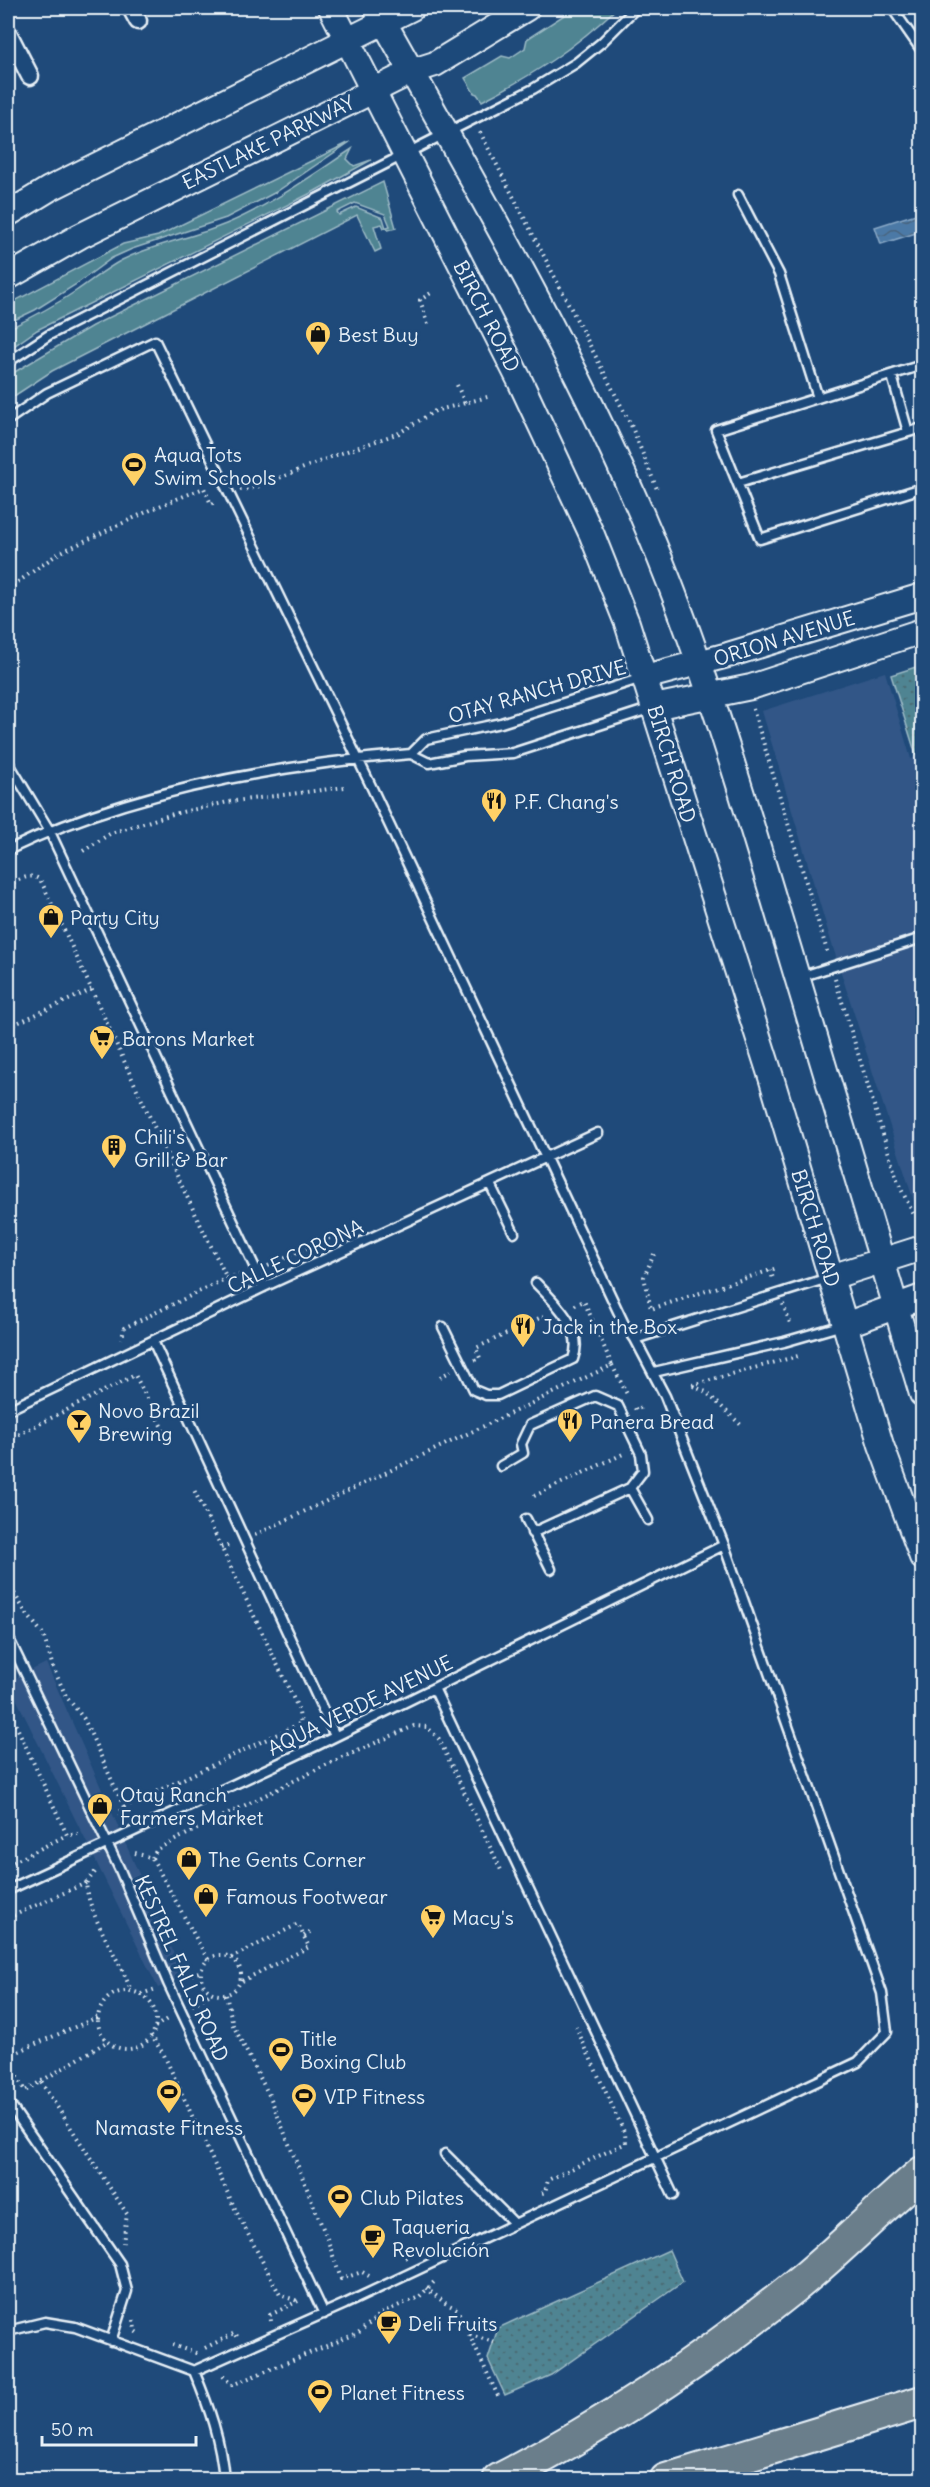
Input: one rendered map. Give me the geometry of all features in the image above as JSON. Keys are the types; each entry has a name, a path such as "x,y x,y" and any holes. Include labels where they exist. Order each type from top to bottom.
{"highway":[{"path":"499,2480 622,2410 701,2358 803,2280 922,2173"},
{"path":"666,2480 922,2402"}],"main road":[{"name":"BIRCH ROAD","path":"331,8 371,91 519,379 592,535 627,623 768,1066 881,1445 922,1557"},
{"path":"8,214 49,189 348,40 380,15 412,8"},
{"name":"EASTLAKE PARKWAY","path":"8,276 80,236 371,91 413,71 435,64 527,8"},
{"path":"380,15 568,355 641,514 711,695 922,1394"},
{"name":"ORION AVENUE","path":"645,677 922,596"},
{"name":"ORION AVENUE","path":"654,707 751,687 922,631"},
{"path":"831,1277 922,1248"},
{"path":"845,1325 922,1297"}],"street":[{"path":"8,33 30,76"}],"lane":[{"path":"8,362 49,335 533,89 576,63 602,42 636,8"},
{"path":"892,8 922,51"},
{"path":"738,195 779,274 818,398"},
{"path":"8,420 47,393 154,341 372,788 624,1324 636,1339 654,1372 724,1545 882,1993 887,2032 858,2062 324,2314 194,2371 75,2327 45,2322 8,2331"},
{"path":"922,365 717,430 760,539 922,488"},
{"path":"891,376 908,432"},
{"path":"738,483 922,428"},
{"name":"OTAY RANCH DRIVE","path":"411,753 426,740 501,723 645,677"},
{"path":"8,850 49,830 119,806 263,772 356,758 411,753 429,763 465,756 513,753 654,707"},
{"path":"8,762 49,830 264,1287"},
{"path":"798,978 922,938"},
{"name":"CALLE CORONA","path":"8,1410 264,1287 598,1132"},
{"path":"490,1184 514,1233"},
{"path":"636,1339 831,1277"},
{"path":"443,1327 474,1390 486,1395 498,1395 573,1359 576,1351 575,1338 562,1311 536,1282"},
{"path":"654,1372 784,1342 845,1325"},
{"path":"153,1341 335,1736"},
{"path":"501,1466 522,1453 521,1444 530,1425 595,1396 618,1406 641,1454 643,1471 630,1488 532,1533"},
{"path":"630,1488 648,1520"},
{"path":"526,1519 551,1569"},
{"name":"AQUA VERDE AVENUE","path":"8,1890 335,1736 724,1545"},
{"name":"KESTREL FALLS ROAD","path":"8,1637 120,1870 168,1983 324,2314"},
{"path":"434,1688 673,2195"},
{"path":"8,2102 120,2264 127,2290 111,2341"},
{"path":"444,2154 514,2224"},
{"path":"194,2371 215,2424 222,2453 224,2480"}],"path":[{"path":"428,324 420,300 434,291"},
{"path":"457,385 466,402 490,396"},
{"path":"83,851 111,833 173,814 228,802 345,787"},
{"path":"8,814 11,825 8,827"},
{"path":"8,885 30,875 42,881 188,1201 227,1278"},
{"path":"8,1027 93,989"},
{"path":"115,1341 123,1339 124,1328 227,1278 256,1270 347,1230"},
{"path":"654,1254 644,1277 651,1309 777,1268"},
{"path":"440,1377 480,1358 476,1348 546,1315 549,1318 584,1301 612,1365 636,1410 644,1406"},
{"path":"221,1548 612,1365"},
{"path":"8,1440 135,1375 171,1445"},
{"path":"692,1385 706,1392 741,1425"},
{"path":"534,1496 623,1454 626,1461"},
{"path":"118,1815 124,1807 302,1724 298,1708 194,1490"},
{"path":"8,1583 26,1612 44,1634 53,1666 66,1696 84,1719 124,1807"},
{"path":"8,1708 68,1835"},
{"path":"152,1858 157,1849 330,1763 414,1725 427,1727 439,1739 504,1874"},
{"path":"8,1865 68,1835 78,1834"},
{"path":"135,1853 152,1858 181,1915 208,1960"},
{"path":"8,1918 86,1883 95,1872"},
{"path":"86,1883 87,1897 125,1973 131,1991"},
{"path":"231,1958 298,1924 309,1947 240,1982"},
{"path":"304,1936 310,1932"},
{"path":"181,2011 212,1993 225,1995 237,1988 240,1982 240,1968 231,1958 219,1955 208,1960 202,1971 204,1984 212,1993"},
{"path":"168,1983 202,1971"},
{"path":"131,1991 140,1994 153,2007 155,2027 145,2043 136,2047 116,2047 102,2034 98,2017 106,2000 113,1994 131,1991"},
{"path":"225,1995 233,2025 271,2099 341,2279 362,2272 369,2277 378,2272"},
{"path":"8,2056 98,2017"},
{"path":"542,2194 545,2192 548,2180 626,2143 625,2134 578,2033 575,2017"},
{"path":"151,2035 164,2055 236,2211 280,2295 298,2301 270,2315 271,2322 263,2326"},
{"path":"8,2061 25,2091 108,2041"},
{"path":"41,2082 127,2214 122,2242 127,2251"},
{"path":"397,2262 426,2247"},
{"path":"223,2376 232,2385 358,2332 383,2312 419,2297 435,2281"},
{"path":"426,2288 457,2309 498,2396"},
{"path":"136,2310 135,2331 140,2335"},
{"path":"162,2342 196,2353 235,2333 239,2339 247,2335"},
{"path":"470,2335 494,2342"}],"shaded area":[{"path":"885,672 911,759 922,756 922,1206 916,1208 831,941 762,711"},
{"name":"Otay Ranch Farmers Market","path":"46,1663 184,1976 158,1988 8,1682"}],"green space":[{"path":"575,8 617,8 553,60 519,81 482,101 474,93 465,78 502,56 510,58 525,48 527,39"},
{"path":"350,142 276,192 226,218 132,249 112,258 35,310 8,323 9,304 123,244 158,236"},
{"path":"352,149 347,159 354,166 371,160 315,191 37,330 8,350 8,329 59,302 104,271 134,254 213,229 243,216 290,190"},
{"path":"383,182 396,228 388,230 387,227 390,226 385,214 355,203 337,212 339,215 356,207 383,218 386,228 382,224 374,226 381,249 375,252 357,215 52,371 8,400 8,376 92,326"},
{"path":"922,665 922,753 916,755 891,675"},
{"path":"669,2250 683,2282 551,2375 505,2395 488,2359 498,2328"}],"water":[{"path":"922,212 922,238 919,239 916,233 881,244 875,227"}],"place":[{"name":"Best Buy","path":"318,357"},
{"name":"Aqua Tots Swim Schools","path":"134,488"},
{"name":"P.F. Chang's","path":"494,824"},
{"name":"Party City","path":"51,940"},
{"name":"Barons Market","path":"102,1061"},
{"name":"Chili's Grill & Bar","path":"114,1170"},
{"name":"Jack in the Box","path":"523,1349"},
{"name":"Panera Bread","path":"570,1444"},
{"name":"Novo Brazil Brewing","path":"79,1445"},
{"name":"Otay Ranch Farmers Market","path":"100,1829"},
{"name":"The Gents Corner","path":"189,1882"},
{"name":"Famous Footwear","path":"206,1919"},
{"name":"Macy's","path":"433,1940"},
{"name":"Title Boxing Club","path":"281,2073"},
{"name":"Namaste Fitness","path":"169,2115"},
{"name":"VIP Fitness","path":"304,2119"},
{"name":"Club Pilates","path":"340,2220"},
{"name":"Taqueria Revolución","path":"373,2260"},
{"name":"Deli Fruits","path":"389,2346"},
{"name":"Planet Fitness","path":"320,2415"}]}
